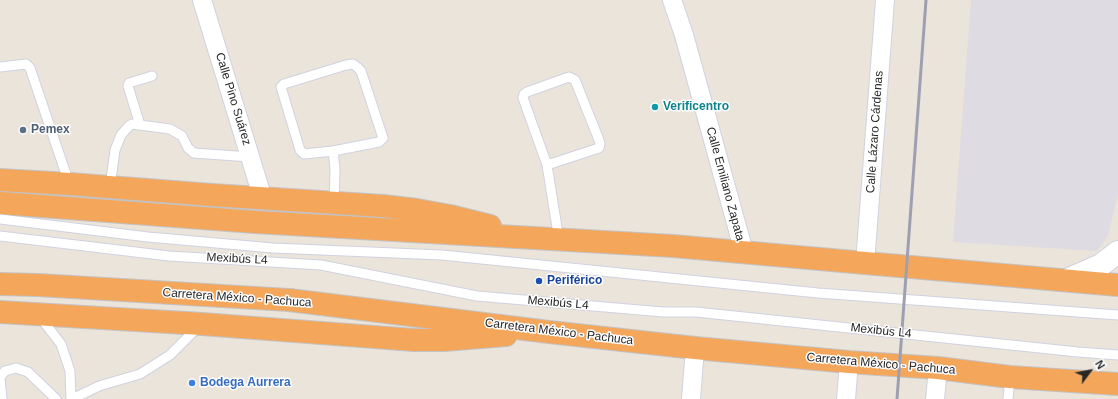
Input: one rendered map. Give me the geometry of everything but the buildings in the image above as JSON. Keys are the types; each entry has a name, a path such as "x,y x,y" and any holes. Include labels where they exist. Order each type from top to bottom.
{"highway":[{"path":"0,180 384,206 450,216 537,239"},
{"path":"0,203 255,222 662,245 866,264 1118,284"},
{"name":"Carretera México - Pachuca","path":"0,284 289,300 695,348 849,362 938,368 1010,377 1118,384"},
{"path":"0,312 202,324 414,340 444,340 503,336 530,329"}],"main road":[{"path":"1067,280 1101,265 1118,252"}],"street":[{"name":"Calle Pino Suárez","path":"202,0 263,199"},
{"name":"Calle Emiliano Zapata","path":"672,0 684,35 744,252"},
{"name":"Calle Lázaro Cárdenas","path":"866,264 885,0"},
{"path":"691,399 695,348"},
{"path":"846,399 849,362"},
{"path":"935,399 938,368"}],"lane":[{"path":"0,67 26,64 30,68 70,184"},
{"path":"353,64 361,71 383,138 379,142 333,151 301,153 281,87 284,84 353,64"},
{"path":"140,125 128,86 129,83 152,76"},
{"path":"547,165 599,148 600,140 575,80 569,77 527,92 524,94 523,98 547,165 559,240"},
{"path":"110,188 115,150 121,135 132,124 170,129 182,136 188,148 194,153 250,157"},
{"path":"333,151 335,169 334,203"},
{"name":"Mexibús L4","path":"0,219 148,237 273,248 442,255 818,293 1118,315"},
{"name":"Mexibús L4","path":"0,236 169,256 321,264 477,296 663,312 696,312 1118,355"},
{"path":"38,314 60,344 70,371 72,399 98,386 140,374 170,355 202,324"},
{"path":"2,399 0,378 5,371 16,368 28,372 56,399"},
{"path":"1008,399 1010,377"}],"shaded area":[{"path":"971,0 1118,0 1118,194 1108,236 1097,251 953,242"}],"railway":[{"path":"897,399 926,0"}],"place":[{"name":"Verificentro","path":"655,107"},
{"name":"Pemex","path":"23,130"},
{"name":"Periférico","path":"539,281"},
{"name":"Bodega Aurrera","path":"192,383"}]}
